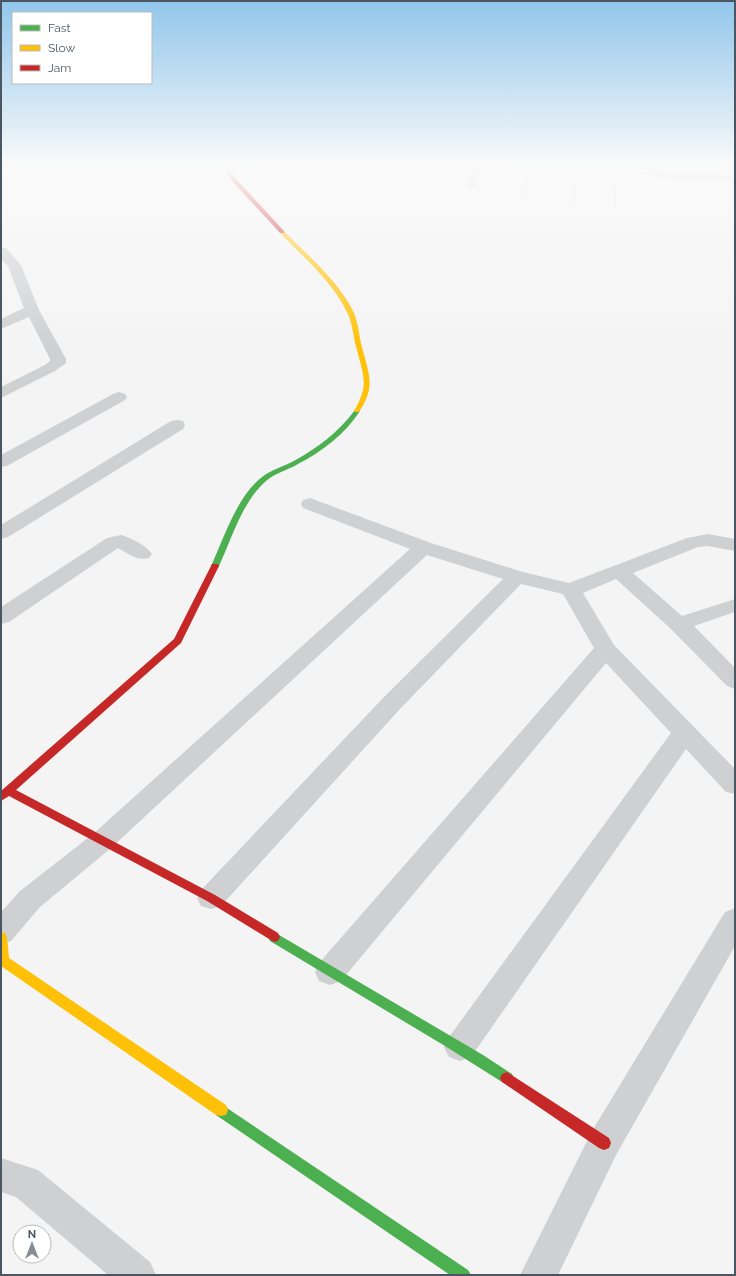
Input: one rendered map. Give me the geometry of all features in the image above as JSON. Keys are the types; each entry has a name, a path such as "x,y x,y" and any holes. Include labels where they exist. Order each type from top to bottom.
{"street":[{"path":"1,797 178,641 246,503 263,480 297,462 330,438 352,419 366,397 368,373 359,348 355,323 343,298 277,227"},
{"path":"1,251 14,265 32,310 57,354 58,363 1,392"},
{"path":"1,325 32,310"},
{"path":"1,462 119,397"},
{"path":"1,533 177,425"},
{"path":"310,504 424,547 517,577 571,590 694,542 708,540 735,545"},
{"path":"1,617 114,542 121,541 142,554"},
{"path":"1,932 30,899 102,841 424,547"},
{"path":"620,572 679,624 735,681"},
{"path":"211,898 392,703 517,577"},
{"path":"571,590 606,649 684,733 735,785"},
{"path":"679,624 735,605"},
{"path":"330,972 606,649"},
{"path":"460,1047 684,733"},
{"path":"9,791 211,898 330,972 460,1047 604,1144"},
{"path":"539,1275 604,1144 735,920"},
{"path":"1,937 4,961 463,1275"},
{"path":"1,1175 26,1182 137,1275"}],"traffic: fast":[{"path":"215,566 241,510 254,490 262,481 321,447 337,434 352,419 357,411"},
{"path":"274,937 507,1078"},
{"path":"221,1110 463,1275"}],"traffic: slow":[{"path":"282,232 324,275 350,312 355,324 367,380 366,393 357,411"},
{"path":"1,937 3,961 221,1110"}],"traffic: jam":[{"path":"277,227 282,232"},
{"path":"1,797 178,641 215,566"},
{"path":"9,791 211,898 274,937"},
{"path":"507,1078 604,1143"}]}
